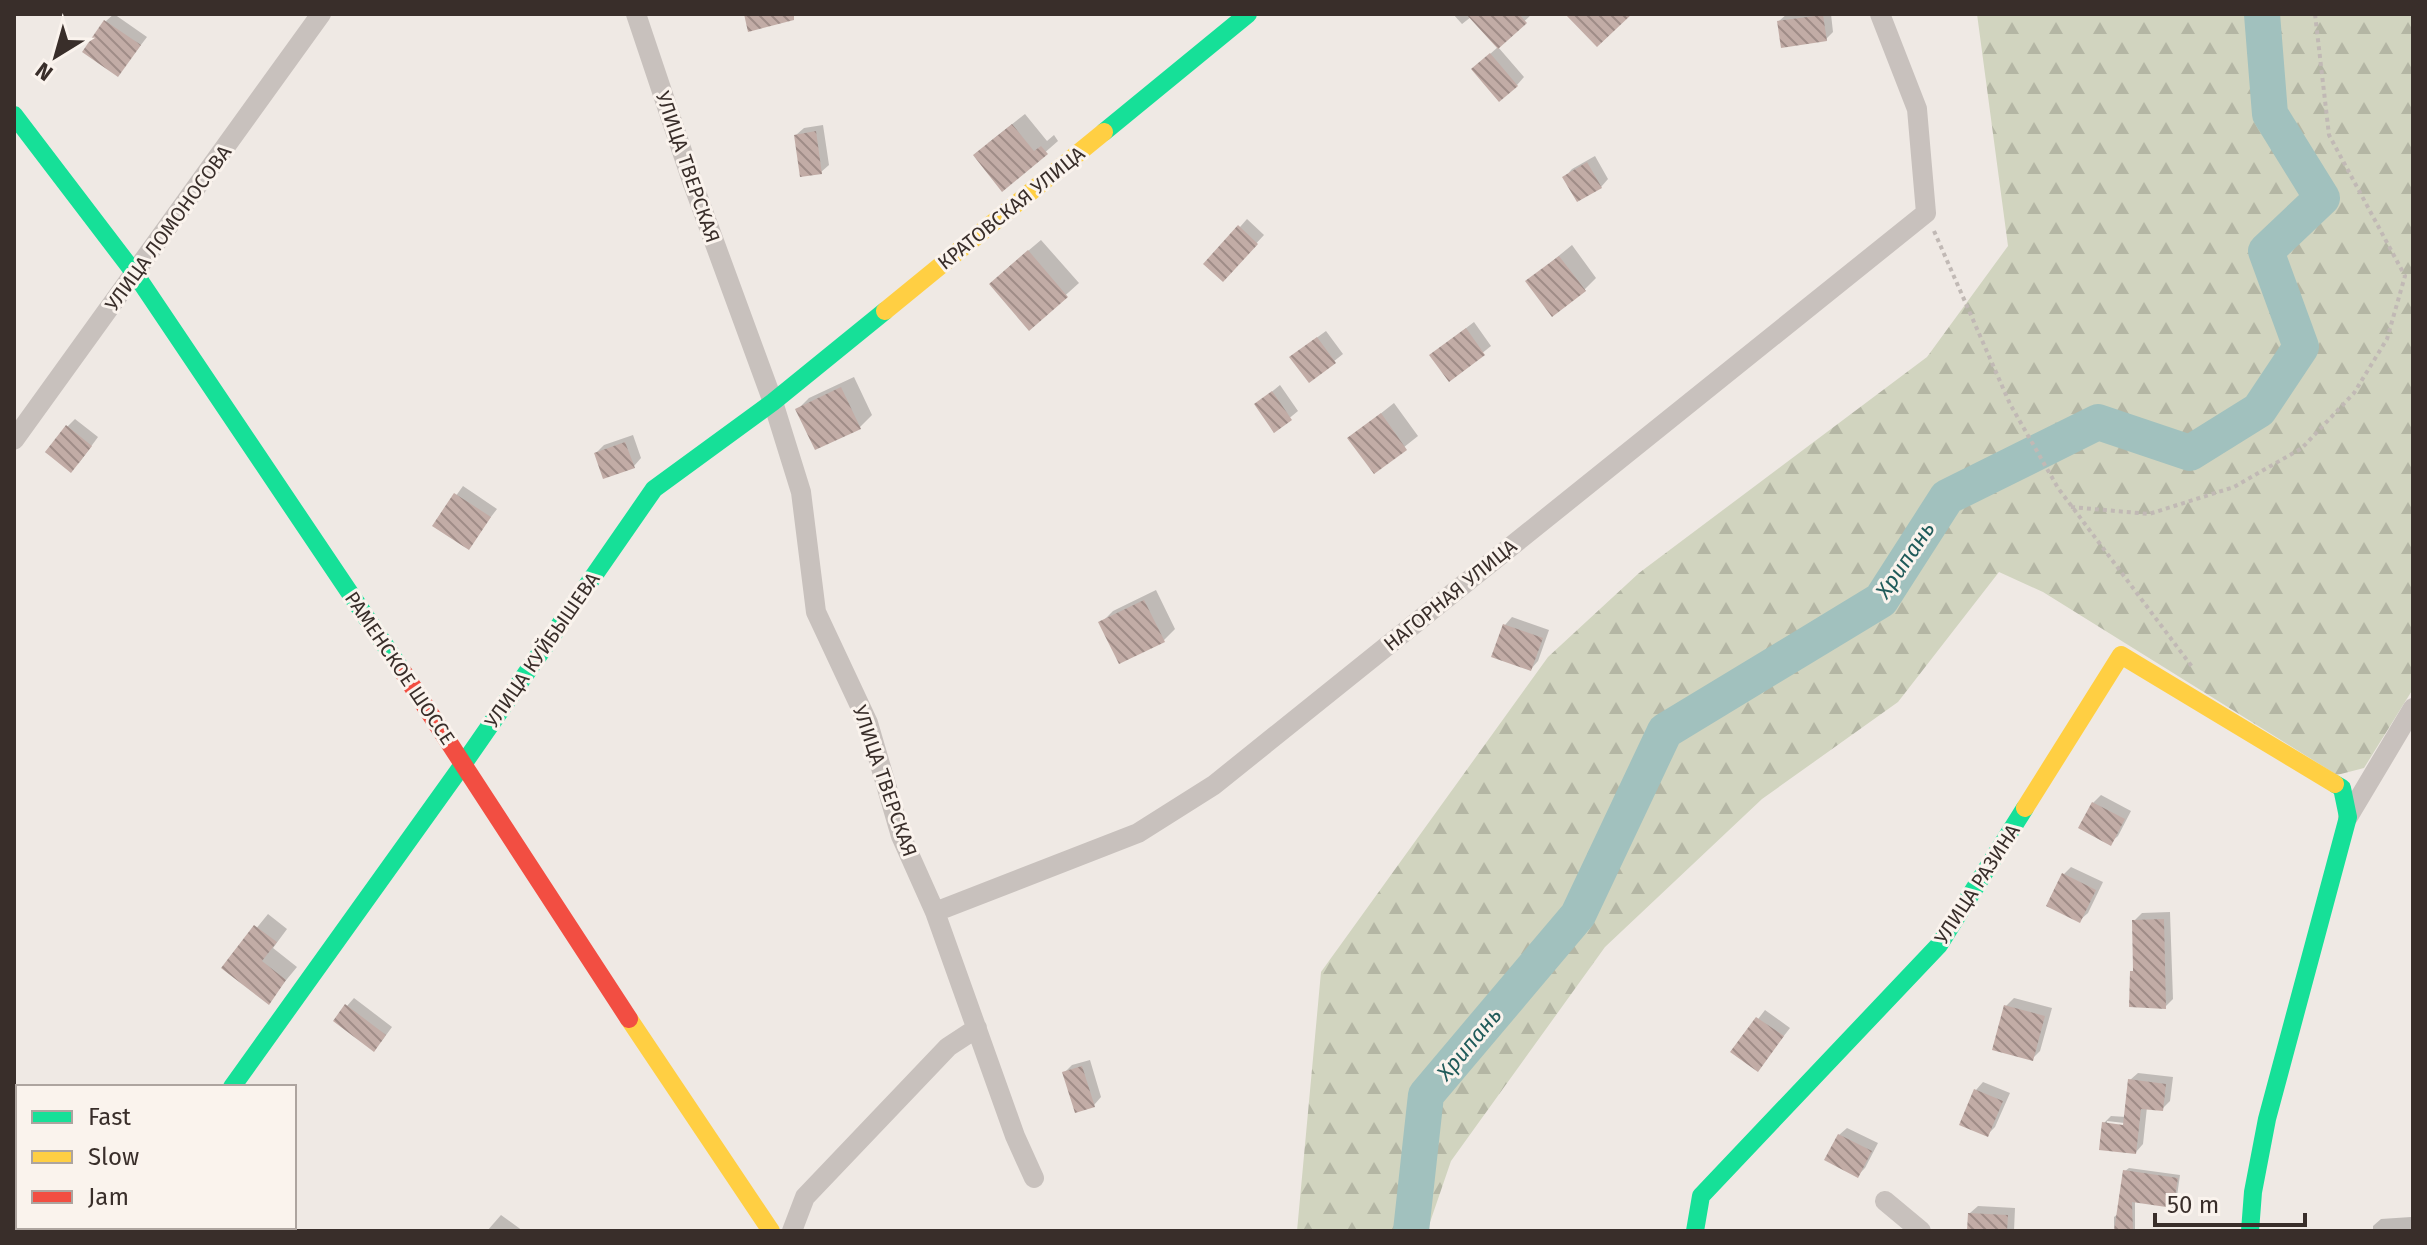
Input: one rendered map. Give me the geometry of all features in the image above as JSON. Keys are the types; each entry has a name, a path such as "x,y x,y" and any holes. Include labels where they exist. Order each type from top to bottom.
{"street":[{"name":"УЛИЦА ЛОМОНОСОВА","path":"14,440 136,275 321,14"},
{"name":"УЛИЦА ТВЕРСКАЯ","path":"636,14 693,184 773,402 801,492 816,612 868,723 901,836 935,912 1015,1136 1034,1178"},
{"name":"КРАТОВСКАЯ УЛИЦА","path":"773,402 1248,14"},
{"path":"1880,14 1917,109 1926,213"},
{"name":"РАМЕНСКОЕ ШОССЕ","path":"14,115 136,275 464,763 680,1099 771,1231"},
{"name":"НАГОРНАЯ УЛИЦА","path":"935,912 1138,833 1214,785 1926,213"},
{"name":"УЛИЦА КУЙБЫШЕВА","path":"233,1085 464,763 654,489 773,402"},
{"name":"УЛИЦА РАЗИНА","path":"1695,1231 1701,1196 1939,945 2121,655 2342,788 2348,817"},
{"path":"2250,1231 2253,1192 2267,1119 2348,817 2413,708"},
{"path":"792,1231 805,1197 948,1047 977,1028"},
{"path":"1885,1201 1921,1231"}],"path":[{"path":"2071,507 2149,514 2234,487 2302,448 2354,393 2387,339 2405,276 2329,135 2315,14"},
{"path":"1926,213 2010,404 2071,507 2199,675"}],"green space":[{"path":"1977,14 2413,14 2413,689 2364,768 2337,775 2043,592 1999,572 1898,702 1762,799 1605,947 1451,1161 1427,1231 1297,1231 1321,972 1548,657 1639,573 1927,357 2008,246"}],"building":[{"path":"744,14 794,14 794,20 748,32"},
{"path":"1466,14 1519,14 1527,23 1498,49"},
{"path":"1565,14 1632,14 1597,47"},
{"path":"1823,15 1827,41 1781,48 1777,21"},
{"path":"104,20 141,45 118,77 82,52"},
{"path":"1490,53 1518,86 1499,102 1471,69"},
{"path":"1012,124 1034,151 1041,146 1048,154 1002,192 973,155"},
{"path":"816,131 822,174 800,177 794,135"},
{"path":"1587,162 1602,188 1577,202 1562,177"},
{"path":"1238,225 1258,244 1223,282 1203,264"},
{"path":"1028,250 1068,297 1029,331 989,284"},
{"path":"1559,256 1586,291 1552,317 1525,281"},
{"path":"1466,328 1485,355 1449,382 1429,355"},
{"path":"1317,337 1336,363 1309,383 1289,357"},
{"path":"841,387 861,429 815,450 795,409"},
{"path":"1272,391 1292,420 1274,433 1254,404"},
{"path":"1381,413 1407,450 1374,474 1347,438"},
{"path":"66,425 92,446 71,473 45,452"},
{"path":"625,442 635,468 603,479 594,453"},
{"path":"454,493 491,517 469,550 432,526"},
{"path":"1144,600 1165,642 1119,664 1098,622"},
{"path":"1503,624 1543,638 1531,671 1491,657"},
{"path":"2092,802 2125,819 2111,846 2078,828"},
{"path":"2062,873 2096,890 2080,923 2046,906"},
{"path":"2164,919 2166,1009 2129,1007 2130,971 2133,971 2132,920"},
{"path":"254,925 277,942 262,961 286,980 269,1005 221,968"},
{"path":"345,1004 386,1035 374,1052 333,1021"},
{"path":"2004,1005 2045,1016 2033,1061 1992,1050"},
{"path":"1756,1017 1784,1036 1758,1072 1730,1052"},
{"path":"1082,1066 1095,1107 1075,1113 1062,1072"},
{"path":"2128,1079 2166,1084 2163,1111 2141,1109 2136,1154 2099,1150 2102,1122 2123,1125"},
{"path":"1974,1089 2003,1101 1988,1137 1959,1125"},
{"path":"1838,1134 1872,1151 1858,1178 1824,1160"},
{"path":"2123,1170 2178,1178 2173,1208 2132,1202 2133,1231 2114,1231"},
{"path":"1968,1213 2008,1215 2007,1231 1967,1231"}],"waterway":[{"name":"Хрипань","path":"1411,1231 1426,1095 1578,915 1665,731 1881,600 1947,497 2098,422 2190,453 2259,410 2301,347 2266,251 2322,198 2270,114 2262,14"}],"traffic: fast":[{"path":"1104,132 1248,14"},
{"path":"14,115 136,275 403,672"},
{"path":"233,1085 464,763 654,489 773,402 885,311"},
{"path":"2250,1231 2253,1192 2267,1119 2348,817 2342,788 2335,784"},
{"path":"1695,1231 1701,1196 1939,945 2025,808"}],"traffic: slow":[{"path":"885,311 1104,132"},
{"path":"2025,808 2121,655 2335,784"},
{"path":"629,1019 771,1231"}],"traffic: jam":[{"path":"403,672 629,1019"}]}
